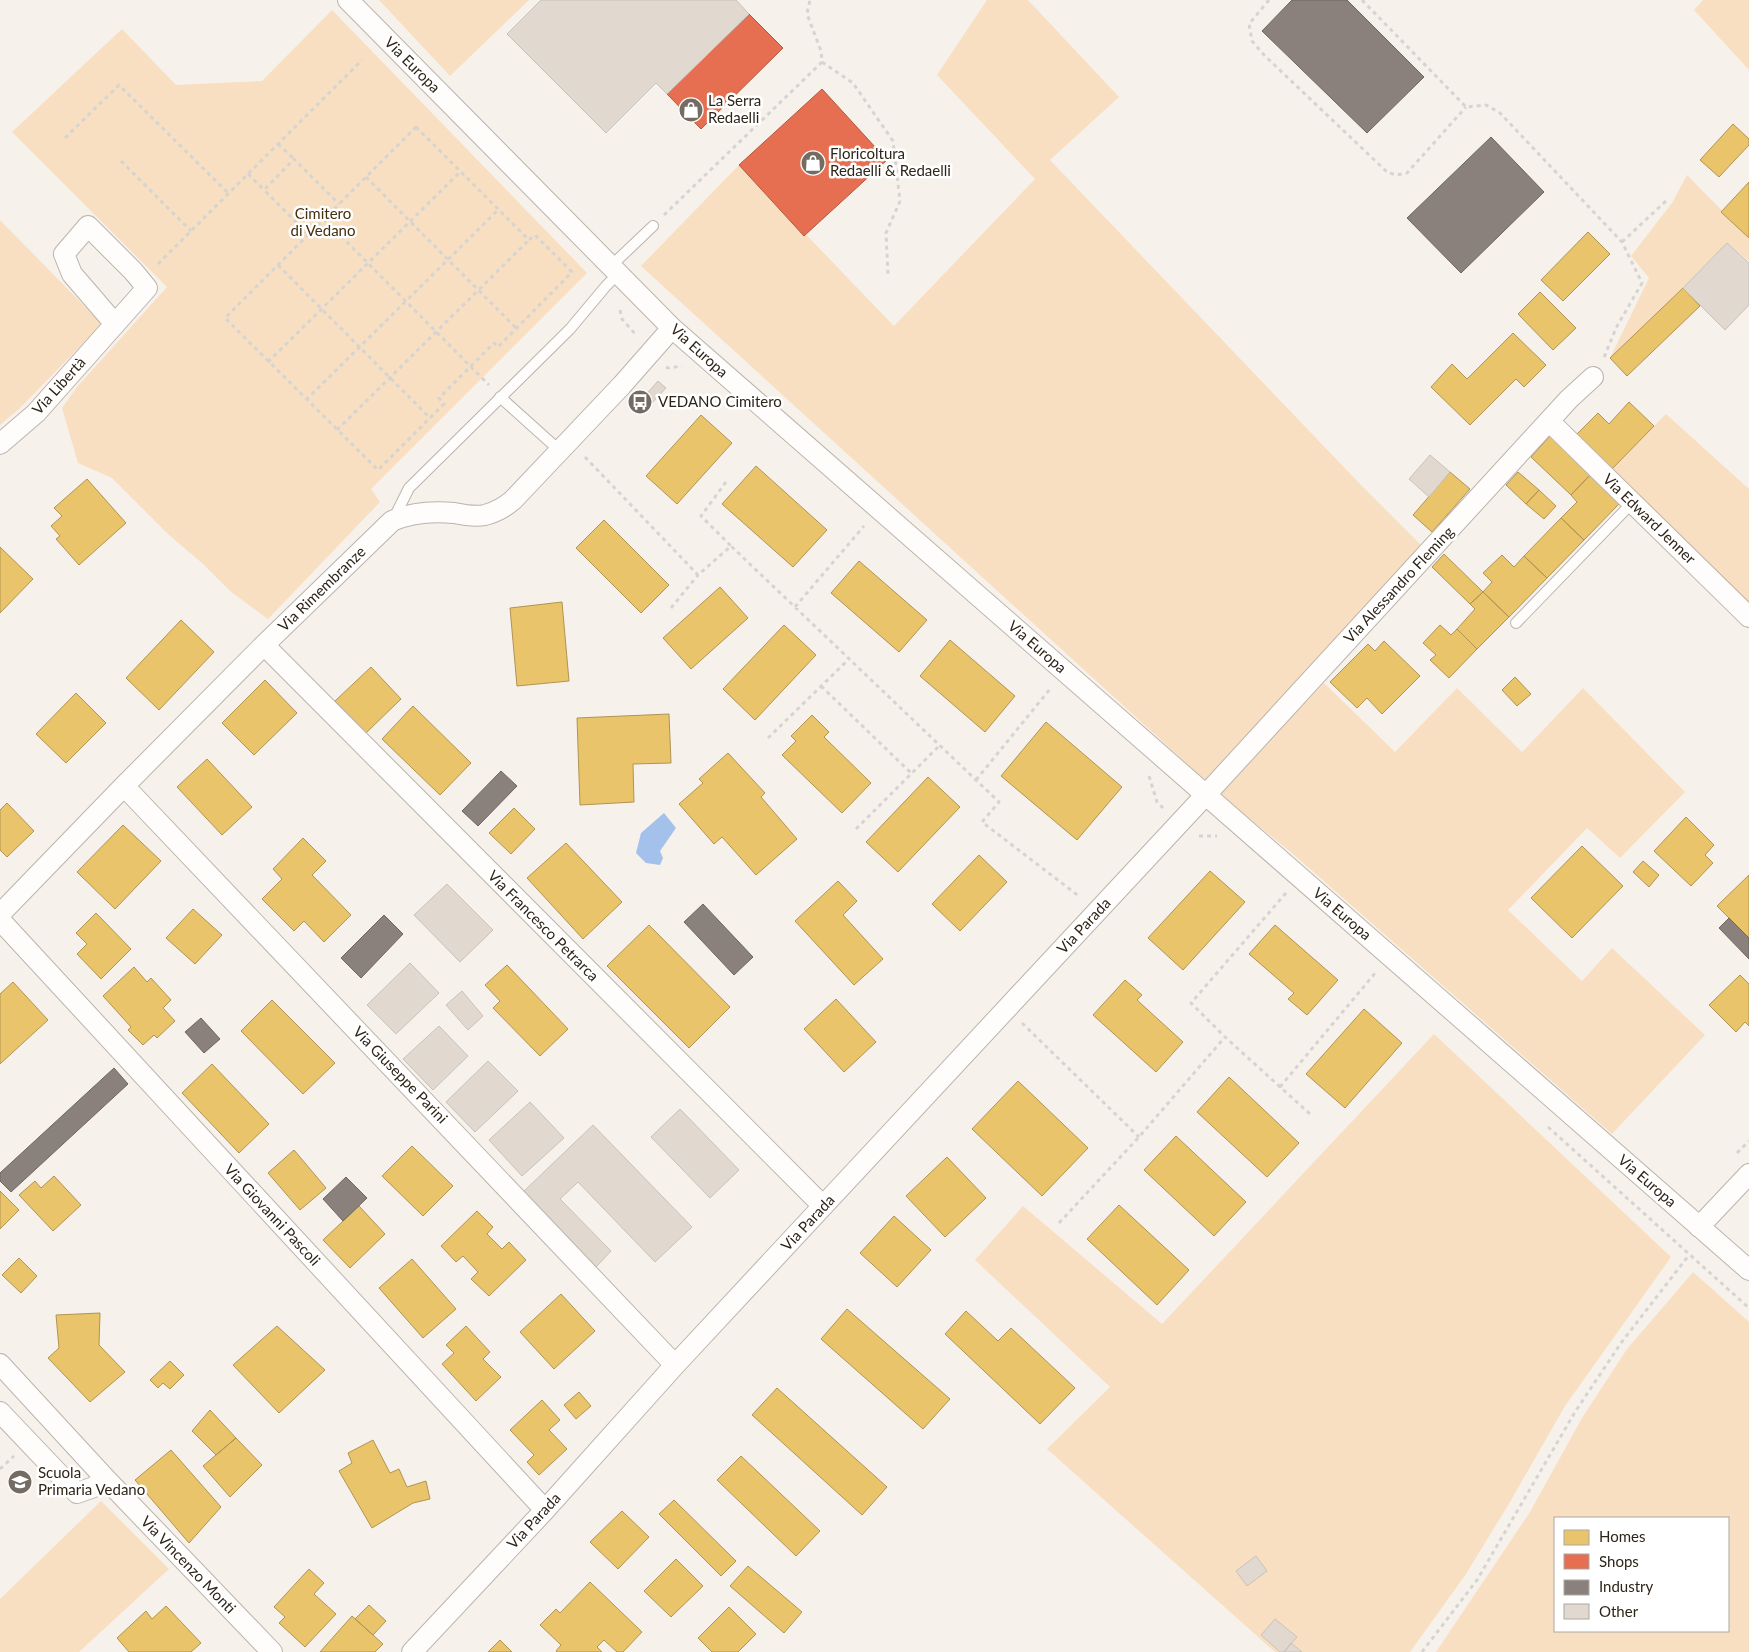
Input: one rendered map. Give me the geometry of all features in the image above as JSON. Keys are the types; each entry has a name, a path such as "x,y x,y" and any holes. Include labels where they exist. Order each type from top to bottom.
{"street":[{"name":"Via Europa","path":"348,0 672,328 1749,1270"},
{"name":"Via Libertà","path":"0,444 36,413 147,288 133,271 88,226 64,254 72,274 115,324"},
{"name":"Via Rimembranze","path":"0,914 264,645 392,522 403,516 423,513 453,513 474,516 496,511 513,500 622,385 672,328"},
{"name":"Via Alessandro Fleming","path":"1206,794 1569,399 1593,376"},
{"name":"Via Edward Jenner","path":"1549,421 1749,617"},
{"name":"Via Francesco Petrarca","path":"264,645 823,1206"},
{"name":"Via Giuseppe Parini","path":"124,786 675,1365"},
{"name":"Via Parada","path":"412,1652 545,1510 675,1365 1206,794"},
{"name":"Via Giovanni Pascoli","path":"0,920 545,1510"},
{"path":"1699,1227 1749,1174"},
{"name":"Via Vincenzo Monti","path":"0,1364 105,1478 272,1652"},
{"path":"0,1412 77,1493 94,1487 105,1478"}],"lane":[{"path":"392,522 409,488 570,329 606,286 615,270 653,226"},
{"path":"500,397 564,445"},
{"path":"1516,623 1632,503"}],"path":[{"path":"810,0 807,14 821,51 822,62"},
{"path":"1269,0 1249,24 1252,41 1265,56 1387,172 1396,175 1407,173 1466,106 1486,104 1500,113 1622,242 1642,283 1616,328 1605,356 1593,376"},
{"path":"1362,0 1466,106"},
{"path":"158,264 362,60"},
{"path":"653,226 822,62"},
{"path":"822,62 854,84 893,141 900,201 886,233 888,274"},
{"path":"66,138 119,85 228,194"},
{"path":"337,430 479,290 529,240 534,235 572,272 498,346 494,343 439,398 444,404 378,470 306,400 225,318 366,176 416,127 529,240"},
{"path":"278,143 339,204"},
{"path":"264,190 294,159"},
{"path":"121,161 191,231"},
{"path":"268,362 460,172"},
{"path":"248,174 308,234"},
{"path":"366,176 516,328"},
{"path":"1622,242 1667,200"},
{"path":"306,400 498,210"},
{"path":"324,219 500,397"},
{"path":"278,265 430,418"},
{"path":"564,445 698,575"},
{"path":"726,482 700,516 999,802 982,822 1098,911"},
{"path":"795,607 864,526"},
{"path":"671,608 698,575 731,546"},
{"path":"768,738 849,659"},
{"path":"821,686 911,773"},
{"path":"976,780 1050,689"},
{"path":"856,829 940,745"},
{"path":"1286,893 1191,1003 1225,1037 1310,1114"},
{"path":"1280,1087 1377,972"},
{"path":"1007,1009 1140,1136"},
{"path":"1059,1222 1140,1136 1225,1037"},
{"path":"1422,1652 1477,1580 1575,1412 1621,1343 1689,1255"}],"green space":[{"path":"379,0 529,0 450,76"},
{"path":"987,0 1028,0 1119,97 1050,160 1360,484 1423,547 1206,781 641,266 739,165 894,326 1035,179 937,75"},
{"path":"1703,0 1749,0 1749,70 1694,10"},
{"name":"Cimitero di Vedano","path":"332,10 587,273 371,489 380,502 268,619 230,591 202,563 169,535 112,478 78,463 62,408 77,387 167,287 12,132 122,29 176,85 262,81"},
{"path":"1687,175 1749,238 1749,261 1727,243 1610,358 1649,278 1631,256 1672,203"},
{"path":"0,220 102,324 19,409 0,425"},
{"path":"1666,414 1749,489 1749,604 1611,470"},
{"path":"1324,683 1395,752 1457,688 1522,752 1583,688 1685,792 1620,858 1587,828 1508,910 1582,981 1612,948 1705,1035 1612,1134 1293,854 1219,794"},
{"path":"1434,1034 1671,1257 1565,1406 1466,1574 1410,1652 1275,1652 1047,1449 1110,1387 975,1260 1023,1206 1162,1324"},
{"path":"1693,1272 1749,1322 1749,1652 1436,1652 1530,1512 1582,1418 1627,1349"},
{"path":"101,1501 169,1569 79,1652 0,1652 0,1599"}],"water":[{"path":"664,813 676,828 660,851 663,858 660,865 646,863 636,853 641,833"}],"building: Homes":[{"path":"1733,124 1749,139 1749,145 1719,177 1700,160"},
{"path":"1749,182 1749,238 1721,212"},
{"path":"1588,232 1610,254 1563,301 1541,280"},
{"path":"1683,288 1700,306 1627,376 1610,358"},
{"path":"1540,292 1576,328 1553,350 1518,314"},
{"path":"1513,333 1546,365 1524,387 1516,379 1470,425 1431,387 1452,364 1467,379"},
{"path":"1629,402 1654,426 1611,470 1575,436 1598,413 1609,424"},
{"path":"701,415 732,443 677,504 646,476"},
{"path":"1550,436 1591,474 1571,495 1531,457"},
{"path":"756,466 827,530 793,567 722,504"},
{"path":"1450,472 1470,489 1432,532 1413,515"},
{"path":"1518,472 1539,490 1526,504 1506,485"},
{"path":"1591,474 1620,503 1584,540 1561,518 1577,502 1571,495"},
{"path":"87,479 126,523 79,565 56,539 60,536 51,526 62,516 54,508"},
{"path":"1539,490 1556,506 1544,519 1526,504"},
{"path":"1561,518 1584,540 1547,578 1524,556"},
{"path":"604,520 669,585 641,613 576,548"},
{"path":"0,547 33,579 0,613"},
{"path":"1444,554 1483,592 1470,604 1432,567"},
{"path":"1502,555 1514,567 1524,556 1547,578 1509,617 1483,592 1492,582 1483,573"},
{"path":"859,561 927,620 899,652 831,593"},
{"path":"720,587 748,618 691,669 663,638"},
{"path":"1483,592 1509,617 1477,649 1457,629 1475,609 1470,604"},
{"path":"562,602 569,681 517,686 510,608"},
{"path":"181,620 214,652 159,710 126,678"},
{"path":"784,625 816,655 755,720 723,689"},
{"path":"1440,625 1451,635 1457,629 1477,649 1449,678 1430,660 1436,655 1423,643"},
{"path":"950,640 1015,696 985,732 920,676"},
{"path":"1384,641 1420,676 1382,714 1367,698 1357,708 1330,682 1368,644 1375,651"},
{"path":"371,667 401,699 366,733 335,701"},
{"path":"1515,677 1531,694 1517,706 1502,690"},
{"path":"265,680 297,713 254,755 222,723"},
{"path":"76,693 106,723 66,763 36,734"},
{"path":"413,706 471,763 440,795 382,739"},
{"path":"669,714 671,763 633,764 634,802 580,805 577,718"},
{"path":"812,715 829,732 824,737 871,783 842,813 782,755 796,741 791,736"},
{"path":"1046,722 1122,787 1077,840 1001,776"},
{"path":"728,753 765,793 761,797 797,839 756,875 722,837 714,844 679,804 703,783 699,779"},
{"path":"207,759 252,807 222,835 177,787"},
{"path":"928,777 960,807 898,872 866,842"},
{"path":"7,803 34,831 7,857 0,850 0,810"},
{"path":"514,808 535,829 511,854 489,833"},
{"path":"1686,817 1714,845 1705,855 1713,863 1691,886 1654,851"},
{"path":"123,825 161,861 115,909 77,872"},
{"path":"303,838 326,861 312,875 351,915 324,942 304,921 294,931 262,899 282,879 273,869"},
{"path":"566,843 622,902 583,939 527,878"},
{"path":"1582,846 1623,886 1572,938 1531,898"},
{"path":"979,855 1007,882 960,931 932,904"},
{"path":"1643,861 1659,875 1649,887 1633,872"},
{"path":"1210,871 1245,902 1183,970 1148,938"},
{"path":"1749,875 1749,938 1717,906"},
{"path":"838,881 857,901 843,915 883,959 854,985 795,921"},
{"path":"193,909 222,935 195,964 166,938"},
{"path":"96,913 131,949 101,979 77,954 87,944 76,933"},
{"path":"649,925 730,1007 689,1048 607,966"},
{"path":"1275,925 1338,980 1307,1015 1288,999 1294,993 1249,954"},
{"path":"507,965 568,1029 540,1056 493,1008 500,1001 485,985"},
{"path":"134,967 147,982 151,978 171,1000 163,1008 175,1021 157,1038 154,1035 143,1045 128,1030 131,1027 103,996"},
{"path":"1740,975 1749,984 1749,1026 1745,1022 1736,1032 1709,1005"},
{"path":"1125,980 1142,995 1137,1000 1183,1042 1156,1072 1093,1015"},
{"path":"13,982 48,1020 0,1064 0,994"},
{"path":"836,999 876,1042 844,1072 804,1029"},
{"path":"272,1000 335,1063 303,1094 241,1031"},
{"path":"1364,1009 1402,1043 1345,1108 1306,1074"},
{"path":"212,1064 269,1124 239,1153 182,1093"},
{"path":"1229,1077 1299,1143 1267,1177 1197,1112"},
{"path":"1018,1081 1088,1148 1042,1196 972,1129"},
{"path":"1176,1136 1246,1202 1214,1236 1144,1170"},
{"path":"412,1146 453,1186 423,1216 382,1176"},
{"path":"294,1150 326,1188 300,1210 268,1173"},
{"path":"947,1157 986,1198 945,1237 906,1196"},
{"path":"54,1176 81,1205 53,1231 19,1195 35,1181 41,1188"},
{"path":"0,1191 19,1210 0,1229"},
{"path":"1119,1205 1189,1270 1157,1305 1087,1239"},
{"path":"359,1206 385,1234 350,1268 323,1240"},
{"path":"477,1211 493,1227 487,1234 502,1249 509,1242 526,1260 489,1296 471,1279 478,1272 463,1256 456,1262 441,1246"},
{"path":"894,1216 931,1250 897,1287 860,1253"},
{"path":"19,1258 37,1276 21,1293 2,1275"},
{"path":"412,1259 456,1309 423,1338 379,1288"},
{"path":"561,1294 595,1331 554,1369 520,1332"},
{"path":"847,1309 950,1399 923,1429 821,1339"},
{"path":"966,1311 998,1341 1011,1328 1075,1388 1040,1424 945,1334"},
{"path":"100,1313 99,1345 125,1372 90,1402 48,1358 59,1348 56,1315"},
{"path":"277,1326 325,1370 279,1413 233,1365"},
{"path":"466,1326 490,1352 483,1359 501,1377 476,1401 442,1364 454,1353 446,1345"},
{"path":"170,1361 184,1375 170,1389 163,1383 158,1388 150,1380"},
{"path":"777,1388 887,1487 862,1515 752,1415"},
{"path":"579,1392 591,1406 576,1419 564,1405"},
{"path":"542,1400 560,1420 549,1430 567,1449 539,1475 527,1462 534,1455 510,1430"},
{"path":"210,1410 236,1438 216,1455 192,1431"},
{"path":"236,1438 262,1465 230,1497 203,1466"},
{"path":"373,1440 390,1473 399,1469 407,1487 426,1481 430,1499 413,1503 372,1528 339,1471 352,1463 348,1453"},
{"path":"171,1450 221,1507 189,1543 135,1480"},
{"path":"741,1456 820,1531 796,1556 717,1480"},
{"path":"674,1500 736,1561 721,1576 659,1514"},
{"path":"622,1511 649,1537 618,1569 590,1542"},
{"path":"676,1559 703,1586 671,1617 644,1591"},
{"path":"748,1566 802,1612 784,1633 730,1586"},
{"path":"309,1569 324,1583 314,1594 336,1614 305,1647 279,1623 285,1617 274,1607"},
{"path":"590,1582 642,1632 623,1652 617,1652 604,1640 597,1647 602,1652 557,1652 561,1645 540,1625 556,1609 560,1613"},
{"path":"369,1605 386,1621 373,1635 355,1619"},
{"path":"166,1606 201,1643 191,1652 129,1652 117,1638 146,1611 152,1619"},
{"path":"729,1607 756,1634 738,1652 712,1652 698,1638"},
{"path":"352,1616 383,1644 375,1652 320,1652"},
{"path":"500,1640 512,1652 488,1652"}],"building: Shops":[{"path":"749,14 783,48 701,129 667,94"},
{"name":"Floricoltura Redaelli & Redaelli","path":"822,89 887,160 804,236 739,165"}],"building: Industry":[{"path":"1292,0 1347,0 1424,77 1367,133 1262,31"},
{"path":"1491,137 1544,192 1461,273 1407,218"},
{"path":"501,771 517,786 478,826 462,811"},
{"path":"703,904 753,957 734,975 684,922"},
{"path":"384,915 403,934 361,978 341,958"},
{"path":"1729,918 1749,938 1749,959 1719,928"},
{"path":"201,1018 220,1039 204,1053 185,1032"},
{"path":"114,1068 128,1084 11,1192 0,1181 0,1173"},
{"path":"346,1177 367,1198 343,1221 323,1199"}],"building: Other":[{"path":"541,0 736,0 749,14 667,94 656,83 606,133 507,34"},
{"path":"1727,243 1749,263 1749,305 1725,330 1683,288"},
{"path":"658,381 666,388 649,406 642,399"},
{"path":"1430,455 1450,472 1429,497 1409,479"},
{"path":"447,884 493,930 460,962 414,915"},
{"path":"410,963 439,993 396,1034 367,1005"},
{"path":"462,991 483,1016 468,1030 446,1005"},
{"path":"439,1026 468,1056 433,1090 403,1059"},
{"path":"488,1061 518,1091 475,1132 446,1102"},
{"path":"530,1102 564,1138 522,1176 489,1140"},
{"path":"680,1109 739,1170 710,1198 651,1137"},
{"path":"593,1125 692,1227 655,1262 578,1182 560,1199 611,1251 596,1267 523,1192"},
{"path":"1256,1556 1267,1571 1247,1586 1236,1571"},
{"path":"1275,1619 1297,1637 1284,1652 1280,1652 1261,1635"},
{"path":"1291,1643 1302,1652 1284,1652"}],"place":[{"name":"La Serra Redaelli","path":"691,110"},
{"name":"Floricoltura Redaelli & Redaelli","path":"813,163"},
{"name":"VEDANO Cimitero","path":"640,402"},
{"name":"Scuola Primaria Vedano","path":"20,1482"}]}
